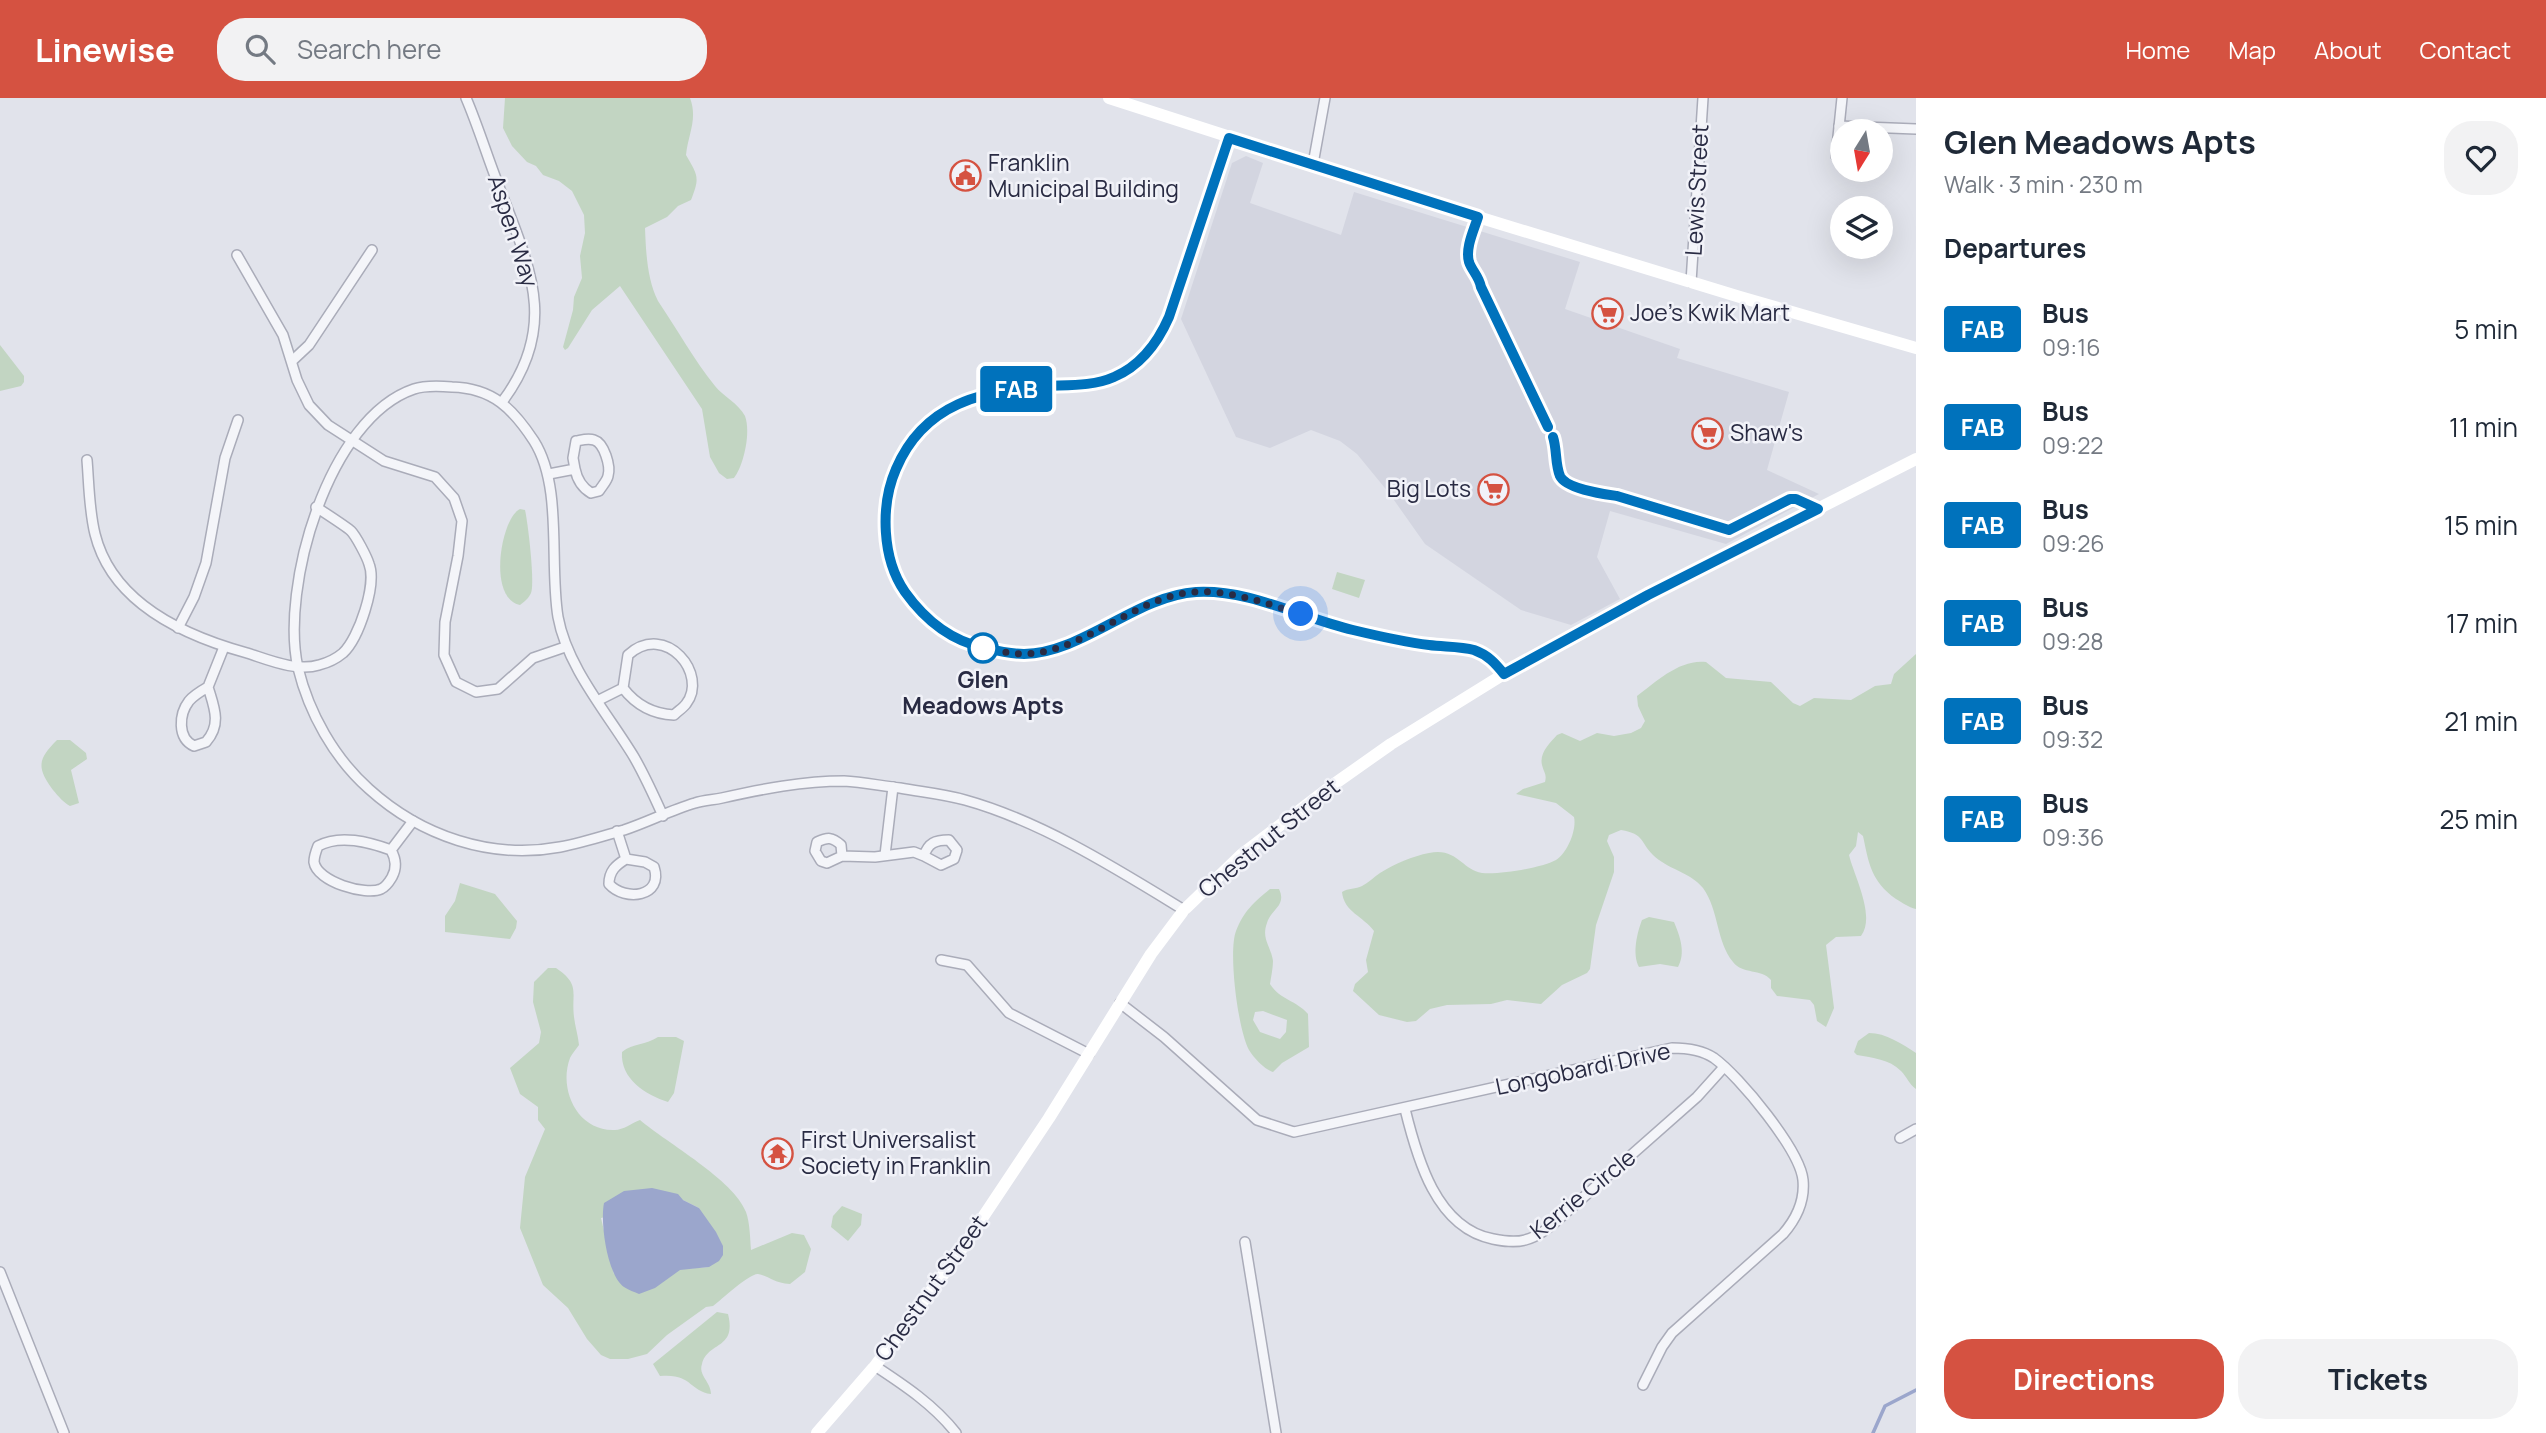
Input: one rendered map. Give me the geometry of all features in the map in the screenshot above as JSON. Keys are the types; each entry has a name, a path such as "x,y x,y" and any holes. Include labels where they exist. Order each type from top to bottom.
{"main road":[{"path":"1109,98 1691,282 1916,348"},
{"name":"Chestnut Street","path":"817,1433 875,1366 979,1224 1151,954 1184,910 1241,855 1391,744 1504,674 1648,595 1916,459"}],"street":[{"name":"Aspen Way","path":"466,98 519,234 535,291 534,328 527,360 502,402"},
{"path":"1313,164 1325,98"},
{"name":"Lewis Street","path":"1691,282 1703,98"},
{"path":"1840,119 1842,98"},
{"path":"1894,128 1916,129"},
{"path":"1229,138 1169,317 1157,340 1138,362 1105,380 994,391 960,403 939,414 910,443 891,480 885,520 890,558 903,588 919,612 947,634 976,646 1009,653 1024,654 1047,650 1073,641 1154,602 1184,593 1211,592 1250,599 1351,630 1475,651 1489,657 1504,674"},
{"path":"293,360 309,345 372,250"},
{"path":"237,255 284,335 297,380 309,405 328,425 384,461 435,477 454,498 462,521 445,622 444,655 456,682 476,692 498,690 533,659 565,647"},
{"path":"663,816 646,778 565,647 555,592 549,474 540,452 518,418 502,402 461,387 415,389 385,406 354,440 330,479 307,534 298,582 298,666 317,719 329,742 365,786 386,804 436,834 472,845 519,851 558,848 663,816 695,803 768,787 844,781 893,787 963,799 1014,816 1138,882 1184,910"},
{"path":"178,628 194,597 206,563 222,470 238,420"},
{"path":"592,439 603,448 609,468 608,477 599,491 591,493 586,490 577,478 575,469 573,458 576,441 592,439"},
{"path":"87,460 93,524 102,553 130,592 150,610 178,628 224,647 310,667 322,665 346,648 358,625 372,583 369,564 351,530 316,508"},
{"path":"549,474 575,469"},
{"path":"653,643 676,651 684,661 692,684 688,702 674,715 650,710 633,700 623,688 628,655 653,643"},
{"path":"208,687 216,712 215,724 206,743 194,746 183,735 182,717 190,701 208,687 224,647"},
{"path":"599,700 623,688"},
{"path":"885,855 893,787"},
{"path":"391,850 413,821"},
{"path":"617,831 626,859"},
{"path":"342,838 391,850 395,858 395,872 387,885 379,890 356,889 324,878 317,871 314,861 318,846 342,838"},
{"path":"842,856 914,852 923,856"},
{"path":"626,859 645,862 654,867 656,884 649,890 629,895 614,890 608,884 609,877 613,869 626,859"},
{"path":"941,960 967,965 1009,1013 1088,1054"},
{"name":"Longobardi Drive","path":"1120,1003 1164,1037 1257,1120 1294,1132 1672,1048 1702,1052 1724,1067 1778,1129 1796,1158 1803,1181 1801,1203 1796,1220 1774,1243 1672,1333 1643,1385"},
{"name":"Kerrie Circle","path":"1405,1109 1429,1181 1449,1214 1465,1230 1477,1236 1500,1241 1525,1240 1550,1226 1569,1210 1683,1110 1724,1067"},
{"path":"1900,1138 1916,1129"},
{"path":"1245,1242 1276,1433"},
{"path":"0,1272 64,1433"},
{"path":"875,1366 907,1387 956,1433"}],"shaded area":[{"path":"1246,156 1263,163 1250,203 1341,235 1354,192 1580,262 1565,309 1680,349 1677,358 1789,392 1767,470 1819,494 1726,544 1610,511 1597,557 1620,599 1571,625 1521,610 1425,544 1357,454 1340,441 1311,430 1270,448 1236,437 1181,319 1232,163"}],"green space":[{"path":"505,98 690,98 693,120 686,155 695,172 696,186 691,200 645,228 649,275 658,301 707,376 745,416 746,448 734,478 727,479 719,473 710,457 702,409 620,286 592,310 568,348 565,350 563,347 574,297 582,278 580,256 585,233 584,215 572,191 559,181 543,175 512,146 503,128"},
{"path":"0,345 24,376 21,386 0,391"},
{"path":"520,509 525,510 532,587 528,598 520,605 510,599 503,588 500,558 507,527 513,515"},
{"path":"1337,572 1365,580 1359,598 1332,589"},
{"path":"1916,654 1916,909 1896,899 1881,886 1869,863 1863,836 1858,832 1856,846 1849,855 1865,907 1865,928 1861,936 1836,937 1826,945 1834,1008 1826,1027 1817,1021 1814,1005 1810,1000 1777,996 1767,976 1737,966 1723,945 1712,906 1703,888 1692,878 1659,860 1638,836 1621,830 1609,835 1607,841 1614,857 1614,872 1596,925 1590,969 1562,985 1541,1004 1507,1000 1491,1004 1447,1005 1430,1009 1416,1021 1407,1022 1379,1015 1353,991 1355,984 1368,972 1366,960 1374,931 1350,909 1342,892 1362,886 1397,864 1429,853 1446,853 1475,871 1489,873 1540,866 1556,860 1564,852 1573,834 1574,817 1556,803 1516,794 1545,782 1542,756 1557,735 1562,733 1580,741 1597,733 1614,736 1641,728 1645,721 1637,696 1669,672 1687,664 1706,662 1726,678 1771,682 1793,703 1800,706 1814,698 1851,700 1875,686 1891,684 1894,674"},
{"path":"57,740 70,740 86,753 87,759 71,770 79,803 70,806 53,790 42,770 46,753"},
{"path":"460,883 495,894 517,921 510,939 445,932 445,916 455,901"},
{"path":"1270,889 1279,889 1281,900 1265,929 1273,961 1270,984 1278,993 1308,1014 1309,1047 1282,1063 1273,1072 1256,1060 1245,1040 1238,1009 1233,956 1239,924 1246,912","holes":["1263,1011 1287,1020 1286,1032 1280,1039 1260,1032 1253,1020 1255,1012"]},
{"path":"1649,917 1674,922 1682,950 1678,967 1660,964 1639,967 1636,956 1637,937 1642,920"},
{"path":"548,968 556,968 572,984 579,1045 570,1058 567,1083 569,1095 581,1117 602,1129 615,1130 640,1120 728,1187 746,1212 751,1250 792,1233 804,1235 811,1249 805,1272 790,1284 754,1275 713,1306 706,1307 667,1335 647,1354 628,1359 610,1359 601,1355 587,1339 568,1308 543,1285 520,1228 525,1177 545,1129 538,1120 538,1107 520,1094 510,1068 539,1043 541,1032 533,1002 534,982","holes":["683,1200 699,1208 709,1267 614,1274 601,1218"]},
{"path":"1869,1033 1888,1037 1916,1053 1916,1089 1901,1071 1891,1064 1854,1052 1858,1041"},
{"path":"658,1037 676,1037 684,1041 674,1093 668,1102 651,1095 636,1084 622,1062 622,1052"},
{"path":"842,1206 862,1214 861,1225 848,1241 831,1227 833,1216"},
{"path":"717,1312 728,1314 730,1326 725,1340 705,1357 702,1364 702,1372 711,1394 698,1390 678,1377 660,1376 653,1364"}],"water":[{"path":"652,1188 678,1194 683,1200 699,1208 716,1232 723,1246 723,1255 709,1267 680,1270 655,1288 639,1294 624,1287 613,1271 604,1235 604,1203 624,1191"}],"waterway":[{"path":"1873,1433 1885,1406 1916,1390"}],"bus line":[{"name":"FAB","path":"1548,427 1481,287 1479,275 1469,263 1469,249 1478,217 1229,138 1169,317 1147,353 1129,369 1110,379 994,391 939,414 910,443 891,480 885,520 890,558 896,575 919,612 947,634 976,646 1009,653 1024,654 1047,650 1073,641 1154,602 1184,593 1211,592 1250,599 1351,630 1475,651 1489,657 1504,674 1648,595 1818,509 1790,499 1729,530 1617,496 1567,484 1560,477 1553,437"}],"place":[{"name":"Franklin Municipal Building","path":"965,176"},
{"name":"Joe's Kwik Mart","path":"1607,313"},
{"name":"Shaw's","path":"1707,433"},
{"name":"Big Lots","path":"1494,489"},
{"name":"Glen Meadows Apts","path":"983,648"},
{"name":"First Universalist Society in Franklin","path":"778,1153"}],"route":[{"path":"983,648 976,646 1009,653 1036,653 1073,641 1154,602 1192,592 1221,593 1301,614"}]}
